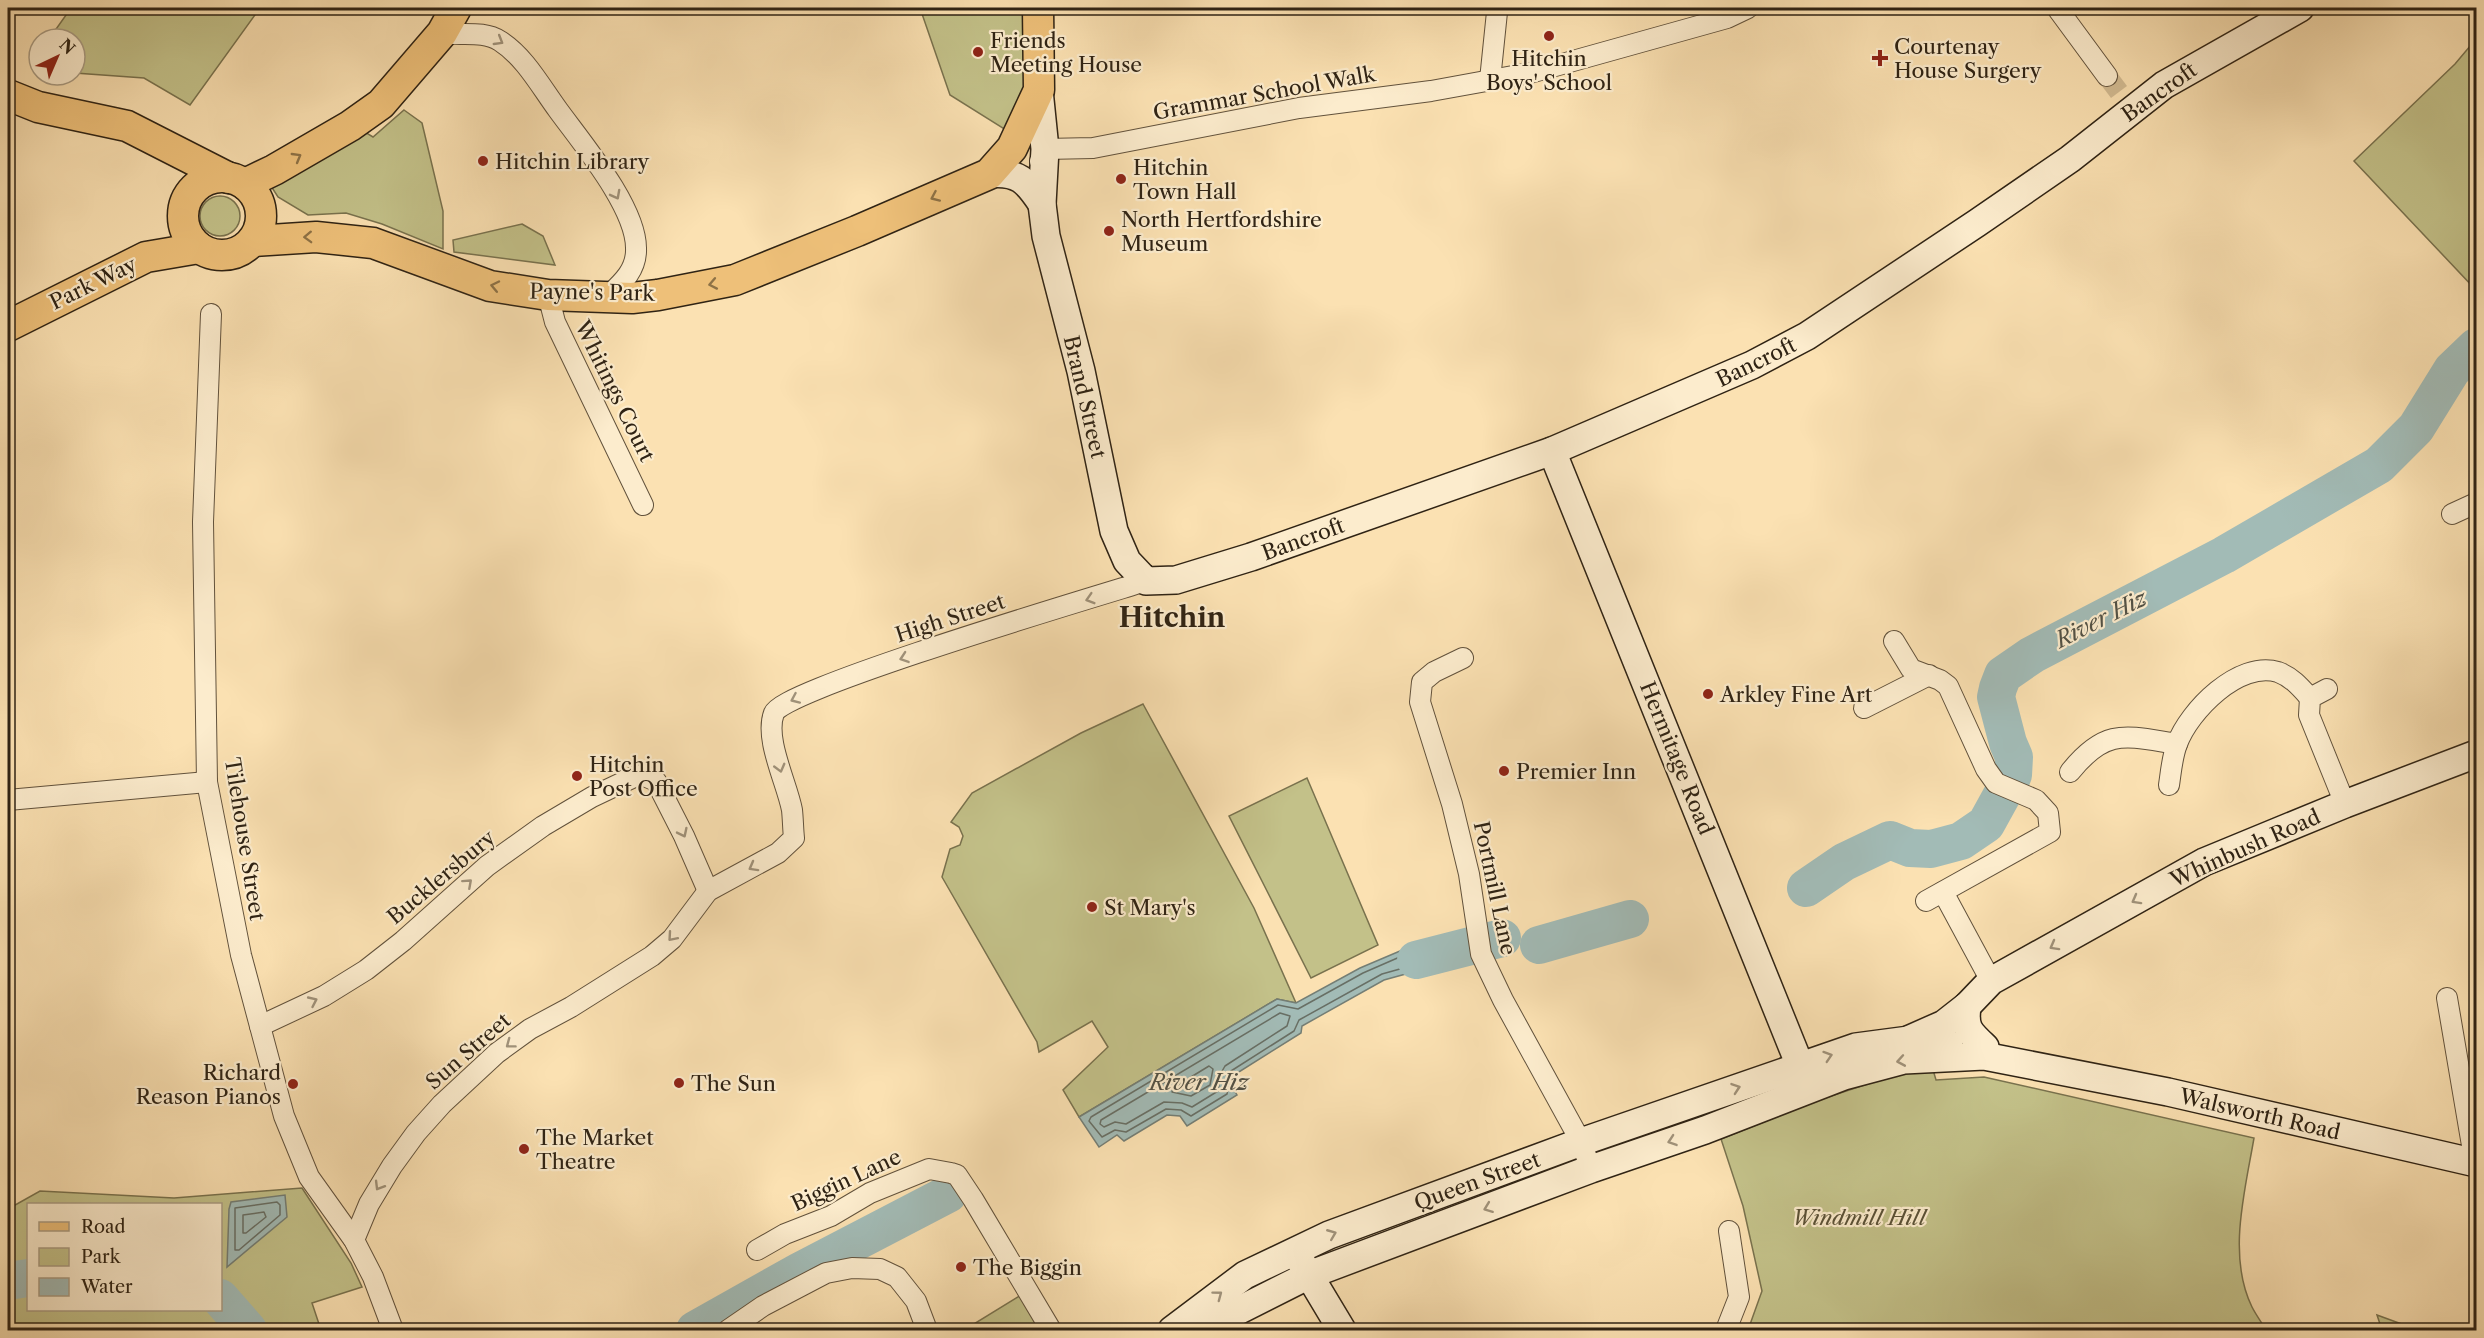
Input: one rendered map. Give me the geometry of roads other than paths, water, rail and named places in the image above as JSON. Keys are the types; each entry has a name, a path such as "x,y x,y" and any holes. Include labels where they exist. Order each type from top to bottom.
{"main road":[{"path":"989,174 1012,148 1039,90 1038,8"},
{"path":"186,204 202,182 215,177 237,181 274,170 362,119 381,104 449,20"},
{"path":"8,95 39,107 127,126 237,181 259,203 261,228 253,241 244,249 231,254 213,254 199,248 184,226 186,204 174,163 156,141"},
{"name":"Payne's Park","path":"253,241 316,237 373,243 490,286 548,295 607,297 658,295 735,280 989,174"},
{"name":"Park Way","path":"146,257 186,204"},
{"name":"Park Way","path":"8,326 146,257 199,248"}],"street":[{"name":"Grammar School Walk","path":"1045,149 1093,148 1299,108 1431,91 1530,73 1719,21 1748,8"},
{"path":"2057,8 2107,76"},
{"name":"Bancroft","path":"1146,581 1176,580 1251,557 1552,451 1752,365 1807,336 2070,159 2128,104 2300,8"},
{"path":"1490,80 1497,12"},
{"path":"449,20 488,35 508,46 604,173 626,214 637,247 632,270 607,297"},
{"name":"Brand Street","path":"1039,90 1045,149 1042,204 1046,236 1081,371 1114,531 1127,561 1146,581"},
{"path":"1018,177 1038,167 1045,149"},
{"path":"989,174 1004,172 1018,177 1030,186 1042,204"},
{"name":"Whitings Court","path":"548,295 555,322 643,505"},
{"name":"Tilehouse Street","path":"212,314 203,522 207,782 241,955 284,1116 309,1177 354,1240 373,1277 393,1330"},
{"name":"Hermitage Road","path":"1552,451 1805,1078"},
{"path":"2452,514 2476,503"},
{"name":"High Street","path":"708,891 778,853 794,838 792,811 771,733 774,711 781,705 840,681 948,643 1146,581"},
{"path":"1894,641 1911,669 1929,675 1948,686 1986,769 2005,786 2036,800 2048,813 2050,832 1935,896 1991,981"},
{"name":"Portmill Lane","path":"1463,658 1434,672 1422,682 1420,702 1452,804 1469,874 1481,954 1503,1000 1581,1142 1591,1169"},
{"path":"2169,785 2177,744 2195,711 2227,683 2257,671 2277,672 2318,693 2309,715 2345,804"},
{"path":"1864,708 1929,675"},
{"path":"2070,772 2081,758 2099,744 2116,736 2177,744"},
{"name":"Whinbush Road","path":"1909,1040 1944,1024 1991,981 2204,862 2345,804 2476,754"},
{"name":"Bucklersbury","path":"260,1026 324,996 366,970 403,941 487,866 543,826 592,797 633,777 642,775 656,781 684,836 708,891"},
{"path":"8,800 207,782"},
{"name":"Sun Street","path":"354,1240 369,1204 392,1166 441,1104 497,1053 530,1029 571,1007 652,956 672,939 708,891"},
{"path":"2447,999 2476,1163"},
{"path":"1966,1005 1965,1018 1968,1031 1985,1047"},
{"name":"Walsworth Road","path":"1805,1078 1856,1047 1909,1040 1985,1047 2042,1067"},
{"name":"Walsworth Road","path":"1805,1078 1844,1076 1904,1060 1984,1056 2168,1092 2476,1163"},
{"name":"Queen Street","path":"1172,1330 1245,1275 1329,1235 1581,1142 1805,1078"},
{"name":"Queen Street","path":"1200,1330 1309,1275 1591,1169 1705,1130 1805,1078"},
{"name":"Biggin Lane","path":"757,1250 785,1234 831,1216 870,1193 929,1169 957,1175 1051,1330"},
{"path":"1726,1330 1739,1297 1730,1232"},
{"path":"1295,1251 1342,1330"},
{"path":"728,1330 763,1306 826,1273 861,1268 880,1269 897,1278 916,1301 927,1330"}],"water":[{"name":"River Hiz","path":"1445,938 1456,938 1464,942 1466,949 1460,959 1384,980 1302,1026 1301,1033 1234,1075 1233,1088 1237,1095 1187,1126 1180,1116 1167,1115 1124,1141 1117,1135 1099,1147 1079,1117 1277,999 1296,1003 1360,968 1400,951"},
{"path":"285,1195 287,1217 227,1267 231,1202"}],"waterway":[{"name":"River Hiz","path":"1806,888 1844,862 1890,840 1910,848 1931,849 1961,841 1986,824 2013,775 2014,757 1996,697 2003,675 2032,655 2224,555 2379,465 2416,428 2452,370 2476,347"},
{"name":"River Hiz","path":"1539,945 1630,919"},
{"name":"River Hiz","path":"1416,960 1502,938"},
{"name":"River Hiz","path":"695,1330 800,1271 948,1194"},
{"name":"River Hiz","path":"8,1281 27,1278"},
{"name":"River Hiz","path":"222,1300 248,1330"}],"tunnel":[{"path":"2107,76 2125,100"}],"place":[{"name":"Hitchin Boys' School","path":"1549,36"},
{"name":"Friends Meeting House","path":"978,52"},
{"name":"Courtenay House Surgery","path":"1880,58"},
{"name":"Hitchin Library","path":"483,161"},
{"name":"Hitchin Town Hall","path":"1121,179"},
{"name":"North Hertfordshire Museum","path":"1109,231"},
{"name":"Arkley Fine Art","path":"1708,694"},
{"name":"Premier Inn","path":"1504,771"},
{"name":"Hitchin Post Office","path":"577,776"},
{"name":"St Mary's","path":"1092,907"},
{"name":"The Sun","path":"679,1083"},
{"name":"Richard Reason Pianos","path":"293,1084"},
{"name":"The Market Theatre","path":"524,1149"},
{"name":"The Biggin","path":"961,1267"}],"district":[{"name":"Hitchin","path":"1172,617"}],"park label":[{"name":"Windmill Hill","path":"1859,1217"}]}
